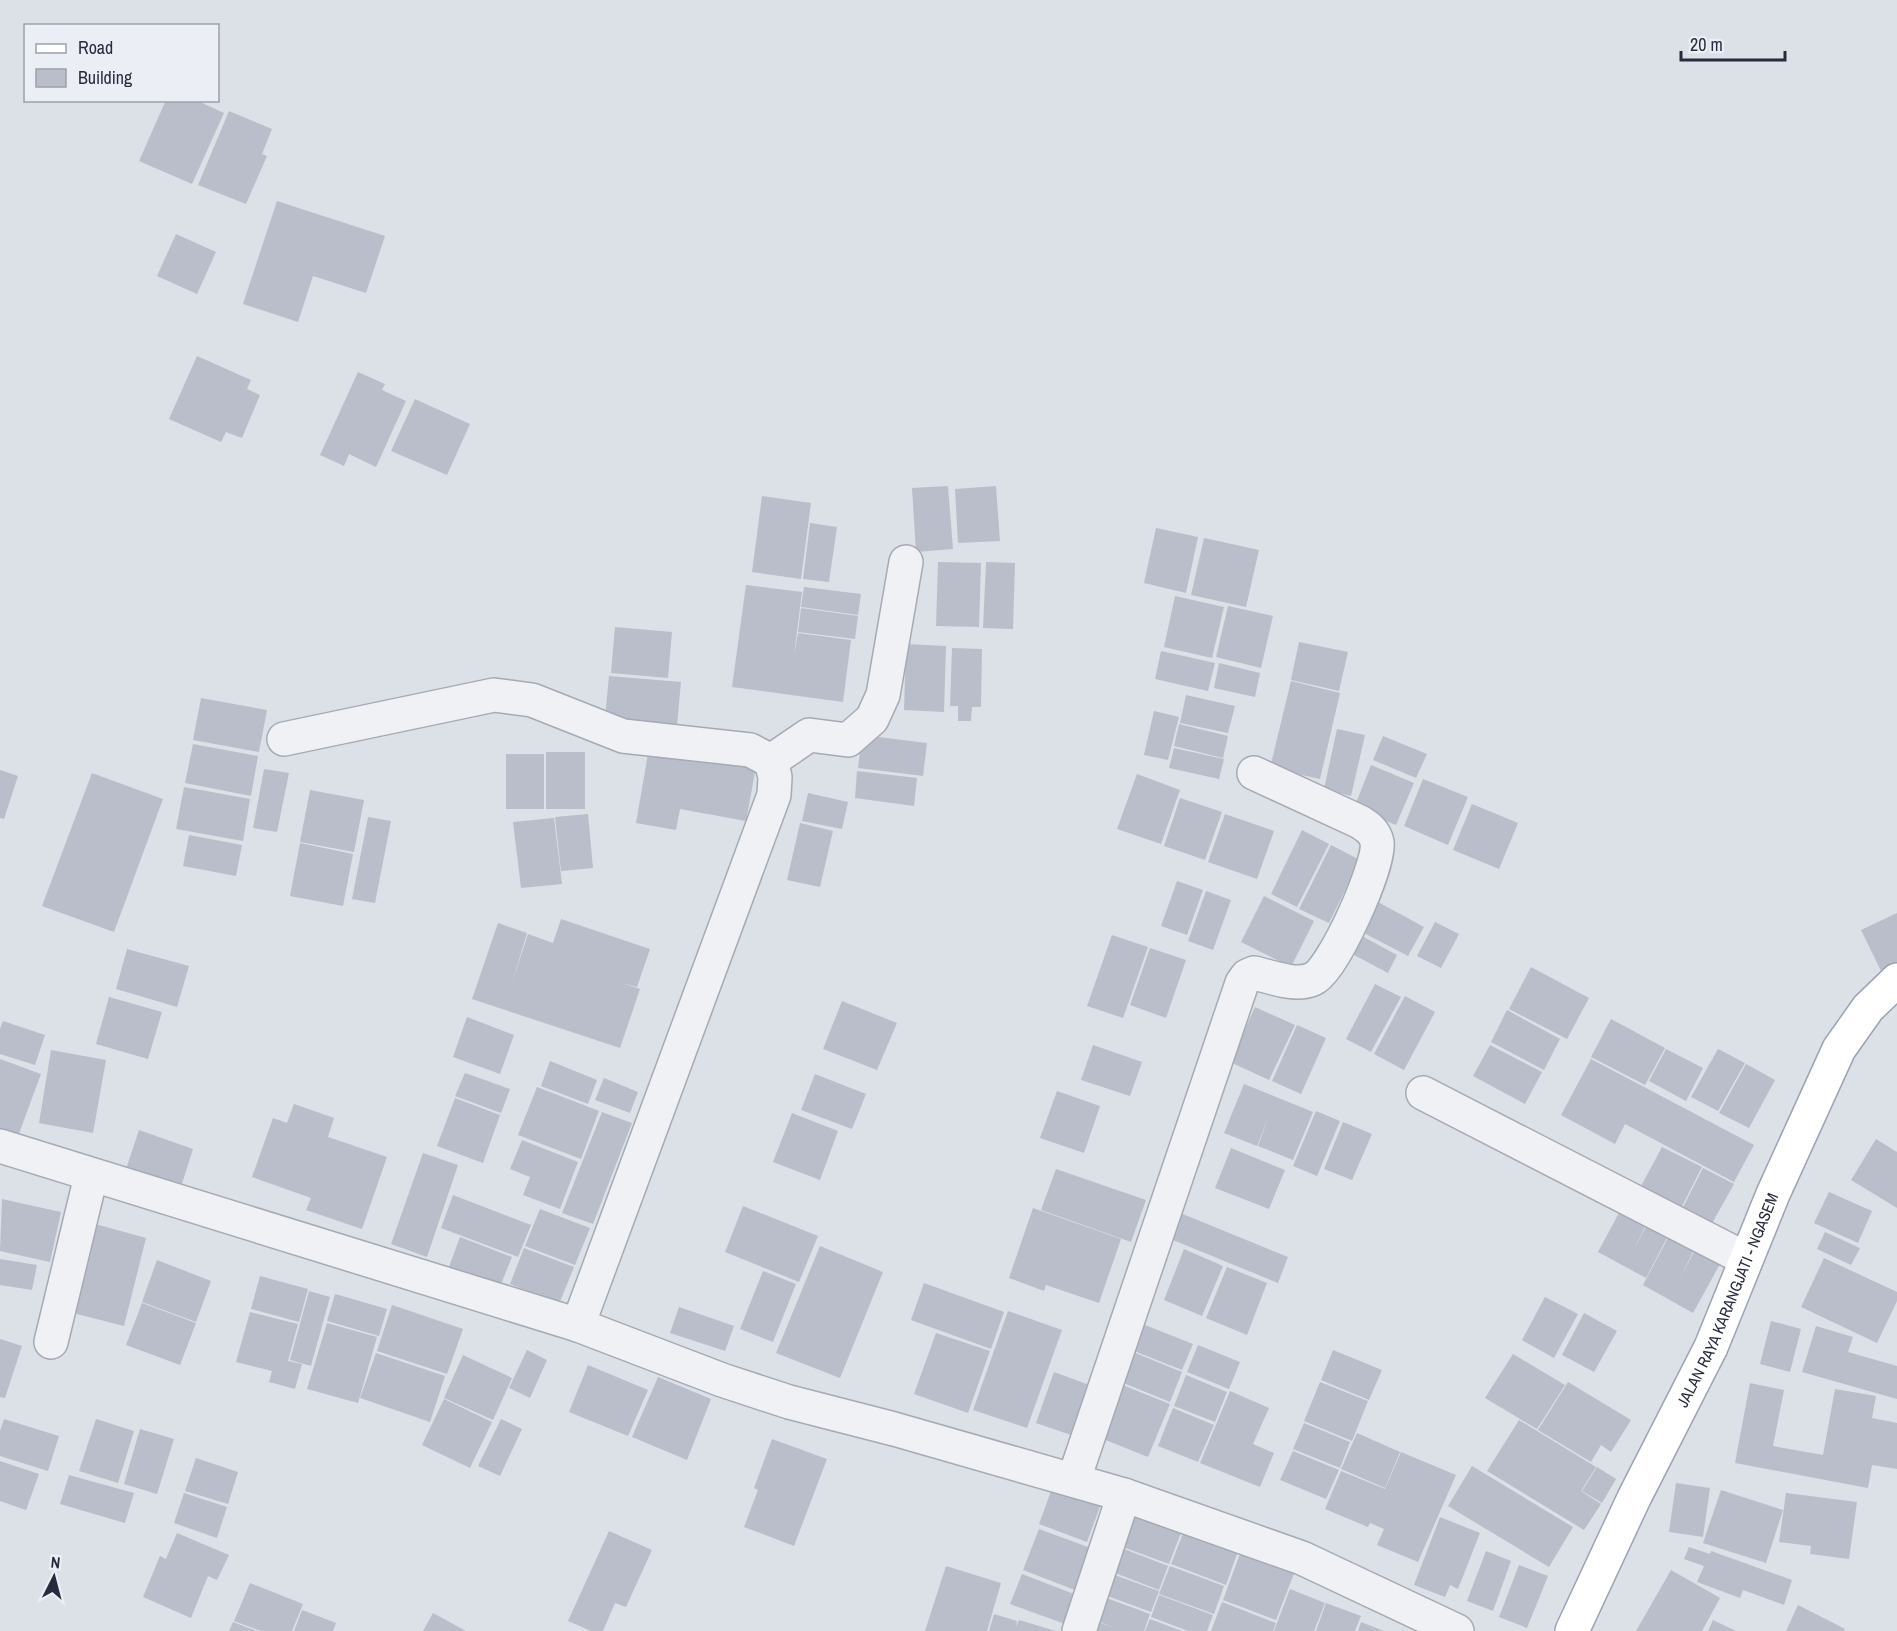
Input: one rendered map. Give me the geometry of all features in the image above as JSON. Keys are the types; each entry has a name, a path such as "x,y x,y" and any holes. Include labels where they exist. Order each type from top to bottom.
{"main road":[{"name":"JALAN RAYA KARANGJATI - NGASEM","path":"1572,1631 1634,1498 1711,1347 1746,1259 1839,1049 1868,1008 1897,980"}],"street":[{"path":"771,761 809,735 848,740 872,720 883,695 906,562"},
{"path":"284,739 494,695 532,700 623,736 750,750 771,761 775,777 774,795 578,1325"},
{"path":"1074,1479 1242,983 1247,976 1254,973 1301,983 1316,979 1336,954 1346,935 1375,859 1377,843 1373,832 1360,822 1254,773"},
{"path":"1423,1093 1746,1259"},
{"path":"0,1146 90,1176 578,1325 722,1380 789,1402 1074,1479 1124,1495 1302,1558 1457,1631"},
{"path":"51,1342 90,1176"},
{"path":"1079,1631 1124,1495"}],"building":[{"path":"165,102 200,102 224,113 192,184 139,161"},
{"path":"229,111 272,129 262,154 267,156 246,204 198,185"},
{"path":"277,201 385,236 366,293 313,276 298,322 243,304"},
{"path":"176,234 216,252 197,294 157,276"},
{"path":"197,356 251,380 247,389 260,395 242,438 226,432 221,442 169,419"},
{"path":"358,372 385,384 382,390 406,401 376,467 349,454 344,466 320,455"},
{"path":"415,399 470,424 447,475 391,451"},
{"path":"948,486 953,549 916,552 912,488"},
{"path":"996,486 1000,541 958,543 955,489"},
{"path":"762,496 811,503 801,579 752,572"},
{"path":"810,523 837,527 829,582 803,579"},
{"path":"1156,528 1198,537 1186,593 1144,583"},
{"path":"1204,538 1259,550 1246,607 1191,595"},
{"path":"938,562 981,563 979,627 936,626"},
{"path":"986,562 1015,563 1013,629 983,628"},
{"path":"746,585 802,592 794,655 798,633 851,640 843,702 732,687"},
{"path":"804,587 861,594 858,615 801,607"},
{"path":"1175,596 1224,607 1212,658 1164,647"},
{"path":"1228,606 1273,616 1261,668 1216,657"},
{"path":"801,608 858,616 855,639 798,632"},
{"path":"615,627 672,632 668,678 611,673"},
{"path":"1299,642 1348,652 1339,691 1291,680"},
{"path":"906,644 946,646 944,712 904,710"},
{"path":"952,648 982,649 981,707 972,707 971,721 958,721 958,706 950,706"},
{"path":"1161,651 1215,663 1208,691 1155,679"},
{"path":"1219,663 1260,673 1255,697 1214,688"},
{"path":"609,676 681,682 677,725 605,718"},
{"path":"1291,681 1340,693 1320,779 1270,768"},
{"path":"1186,695 1235,706 1228,733 1180,723"},
{"path":"201,698 267,710 259,752 193,740"},
{"path":"1154,711 1179,717 1168,760 1144,755"},
{"path":"1179,724 1228,736 1223,758 1174,746"},
{"path":"1337,729 1365,735 1351,796 1324,789"},
{"path":"862,735 927,743 923,776 858,768"},
{"path":"1383,736 1427,754 1416,778 1373,760"},
{"path":"193,744 258,756 251,796 185,783"},
{"path":"649,748 756,767 746,821 680,809 676,830 636,823"},
{"path":"1174,748 1224,759 1219,779 1169,768"},
{"path":"546,752 585,752 585,809 546,809"},
{"path":"506,754 544,754 544,809 506,809"},
{"path":"1371,765 1414,783 1396,825 1354,808"},
{"path":"264,769 289,773 277,832 253,828"},
{"path":"0,770 18,776 4,819 0,818"},
{"path":"857,771 917,778 914,806 855,798"},
{"path":"92,773 163,799 114,932 42,906"},
{"path":"1137,774 1180,790 1161,844 1117,829"},
{"path":"1423,779 1468,797 1448,845 1404,826"},
{"path":"184,787 250,799 243,841 176,829"},
{"path":"310,790 364,800 354,852 300,842"},
{"path":"808,793 848,802 842,829 802,821"},
{"path":"1180,798 1222,812 1205,860 1164,846"},
{"path":"1472,804 1518,823 1499,869 1453,850"},
{"path":"588,814 593,868 561,871 555,817"},
{"path":"1225,814 1274,831 1257,879 1208,862"},
{"path":"368,817 391,821 375,903 352,899"},
{"path":"554,818 562,884 521,888 513,822"},
{"path":"800,823 833,831 820,887 787,880"},
{"path":"1302,830 1329,844 1297,907 1271,894"},
{"path":"189,835 242,845 236,876 183,866"},
{"path":"300,843 353,854 343,906 290,896"},
{"path":"1331,845 1360,860 1329,923 1299,909"},
{"path":"1177,881 1203,890 1187,935 1161,926"},
{"path":"1206,891 1231,900 1213,950 1188,941"},
{"path":"1264,896 1314,921 1291,967 1241,942"},
{"path":"1378,902 1424,927 1408,956 1362,932"},
{"path":"1897,913 1897,963 1881,971 1861,930"},
{"path":"561,919 650,949 637,987 622,983 640,989 620,1048 472,999 498,923 527,933 512,983 528,934 553,943"},
{"path":"1435,922 1459,934 1441,968 1417,956"},
{"path":"1112,935 1148,947 1123,1018 1087,1006"},
{"path":"1362,936 1397,955 1388,973 1352,954"},
{"path":"1150,948 1186,960 1166,1018 1130,1005"},
{"path":"127,949 189,966 177,1007 116,989"},
{"path":"1531,967 1589,998 1567,1039 1509,1009"},
{"path":"1375,984 1401,997 1371,1052 1346,1039"},
{"path":"1405,996 1435,1012 1404,1070 1374,1054"},
{"path":"109,997 162,1012 148,1059 96,1044"},
{"path":"842,1001 897,1023 877,1070 823,1049"},
{"path":"1255,1007 1295,1025 1269,1080 1230,1062"},
{"path":"1507,1010 1560,1039 1544,1070 1491,1042"},
{"path":"467,1017 514,1035 500,1074 453,1057"},
{"path":"1611,1019 1665,1048 1645,1085 1591,1057"},
{"path":"3,1021 45,1035 35,1065 0,1054 0,1029"},
{"path":"1297,1025 1326,1038 1301,1094 1272,1081"},
{"path":"1093,1045 1142,1062 1130,1096 1081,1080"},
{"path":"1490,1045 1542,1072 1525,1104 1473,1076"},
{"path":"1666,1049 1703,1068 1686,1101 1649,1081"},
{"path":"1718,1049 1745,1063 1718,1111 1691,1097"},
{"path":"51,1050 106,1060 93,1133 39,1123"},
{"path":"0,1059 41,1074 14,1147 0,1141"},
{"path":"1591,1059 1754,1145 1734,1182 1625,1124 1615,1144 1561,1115"},
{"path":"550,1061 597,1080 588,1104 541,1086"},
{"path":"1746,1064 1775,1080 1749,1128 1719,1113"},
{"path":"465,1073 510,1089 501,1113 455,1096"},
{"path":"815,1074 866,1094 852,1129 801,1110"},
{"path":"604,1078 638,1092 630,1113 595,1100"},
{"path":"1244,1084 1313,1112 1293,1160 1258,1146 1269,1116 1257,1146 1224,1133"},
{"path":"537,1087 599,1111 581,1159 518,1135"},
{"path":"1057,1091 1100,1106 1084,1153 1040,1138"},
{"path":"455,1098 500,1115 483,1163 437,1146"},
{"path":"294,1104 334,1118 328,1137 387,1157 362,1229 306,1210 311,1198 252,1177 273,1118 287,1123"},
{"path":"1316,1111 1340,1121 1317,1176 1293,1166"},
{"path":"602,1112 632,1123 593,1224 562,1213"},
{"path":"792,1113 838,1131 820,1180 773,1162"},
{"path":"1343,1122 1372,1134 1352,1180 1324,1169"},
{"path":"139,1130 193,1149 180,1190 125,1172"},
{"path":"1876,1139 1897,1152 1897,1208 1851,1180"},
{"path":"522,1140 578,1162 560,1209 523,1195 530,1177 510,1169"},
{"path":"1662,1147 1702,1167 1680,1210 1640,1188"},
{"path":"1231,1148 1285,1170 1269,1209 1215,1188"},
{"path":"423,1153 458,1165 427,1257 391,1244"},
{"path":"1703,1168 1734,1184 1710,1227 1681,1211"},
{"path":"1056,1169 1146,1200 1131,1242 1041,1210"},
{"path":"1829,1192 1872,1211 1858,1243 1814,1223"},
{"path":"453,1195 531,1225 518,1257 441,1228"},
{"path":"2,1199 61,1212 50,1262 0,1251"},
{"path":"743,1206 818,1236 799,1282 725,1252"},
{"path":"1033,1208 1121,1239 1099,1303 1046,1285 1044,1291 1009,1278"},
{"path":"540,1209 590,1228 575,1265 525,1246"},
{"path":"1620,1211 1646,1225 1633,1251 1647,1225 1668,1236 1646,1278 1598,1252"},
{"path":"1178,1212 1288,1257 1278,1283 1168,1238"},
{"path":"88,1222 146,1238 124,1326 65,1311"},
{"path":"1825,1232 1860,1248 1851,1265 1817,1249"},
{"path":"1669,1236 1694,1250 1679,1280 1695,1250 1720,1264 1693,1313 1643,1285"},
{"path":"460,1237 512,1257 497,1294 446,1275"},
{"path":"820,1246 883,1272 840,1378 776,1353"},
{"path":"524,1248 574,1267 559,1304 510,1284"},
{"path":"1184,1249 1223,1266 1202,1316 1164,1300"},
{"path":"1824,1258 1897,1292 1897,1301 1877,1343 1801,1307"},
{"path":"0,1259 37,1265 32,1290 0,1285"},
{"path":"157,1260 211,1281 196,1322 142,1302"},
{"path":"1227,1267 1267,1283 1247,1335 1206,1318"},
{"path":"763,1271 796,1284 773,1342 740,1329"},
{"path":"260,1276 308,1289 299,1322 251,1309"},
{"path":"924,1283 1004,1312 991,1349 911,1320"},
{"path":"309,1291 330,1297 311,1366 290,1360"},
{"path":"335,1294 387,1309 379,1336 327,1321"},
{"path":"1545,1297 1578,1314 1554,1358 1522,1340"},
{"path":"142,1303 196,1323 180,1365 126,1345"},
{"path":"392,1305 463,1329 447,1374 377,1351"},
{"path":"679,1307 734,1326 725,1351 670,1333"},
{"path":"1008,1311 1062,1330 1027,1428 973,1410"},
{"path":"250,1312 298,1324 288,1361 302,1364 295,1389 269,1382 272,1371 236,1362"},
{"path":"1584,1313 1617,1331 1594,1372 1562,1355"},
{"path":"1771,1321 1801,1329 1790,1372 1760,1364"},
{"path":"327,1323 377,1337 358,1403 307,1389"},
{"path":"1145,1325 1193,1344 1182,1370 1134,1351"},
{"path":"1816,1326 1853,1337 1848,1352 1897,1366 1897,1399 1802,1372"},
{"path":"936,1333 990,1351 968,1413 914,1394"},
{"path":"0,1339 22,1346 5,1398 0,1397"},
{"path":"1198,1345 1240,1362 1229,1389 1187,1372"},
{"path":"527,1350 547,1360 530,1398 509,1388"},
{"path":"1333,1350 1382,1370 1369,1400 1321,1380"},
{"path":"1133,1352 1182,1372 1170,1402 1121,1382"},
{"path":"376,1353 445,1376 430,1422 360,1398"},
{"path":"1513,1354 1565,1385 1537,1429 1485,1398"},
{"path":"463,1355 512,1378 493,1420 444,1398"},
{"path":"588,1365 648,1390 628,1436 569,1412"},
{"path":"1054,1372 1092,1386 1074,1436 1036,1423"},
{"path":"1186,1375 1227,1392 1215,1422 1174,1406"},
{"path":"658,1377 711,1399 687,1460 632,1437"},
{"path":"1320,1382 1368,1401 1352,1441 1304,1421"},
{"path":"1568,1382 1631,1420 1611,1452 1601,1445 1591,1462 1538,1430"},
{"path":"1750,1383 1784,1390 1773,1446 1823,1455 1835,1389 1876,1396 1872,1418 1897,1423 1897,1469 1872,1465 1868,1488 1735,1463"},
{"path":"1120,1384 1170,1404 1148,1457 1098,1437"},
{"path":"1230,1391 1269,1408 1253,1444 1274,1453 1260,1487 1200,1463"},
{"path":"444,1399 492,1422 470,1468 422,1445"},
{"path":"1173,1408 1214,1425 1198,1462 1158,1446"},
{"path":"4,1419 59,1436 48,1471 0,1456 0,1431"},
{"path":"96,1419 134,1431 118,1483 79,1471"},
{"path":"501,1419 522,1429 500,1476 478,1466"},
{"path":"1519,1420 1596,1467 1581,1491 1601,1504 1584,1530 1487,1471"},
{"path":"1304,1423 1350,1442 1340,1468 1293,1449"},
{"path":"140,1429 174,1439 157,1494 124,1484"},
{"path":"1357,1433 1400,1452 1385,1488 1341,1469"},
{"path":"772,1439 827,1459 794,1546 744,1527 758,1490 754,1488"},
{"path":"1293,1451 1339,1470 1326,1499 1280,1480"},
{"path":"1401,1452 1456,1475 1418,1562 1377,1545 1384,1529 1370,1523 1368,1527 1325,1509 1341,1471 1385,1489"},
{"path":"196,1458 238,1472 228,1504 185,1491"},
{"path":"0,1461 39,1474 26,1510 0,1501"},
{"path":"1472,1466 1573,1527 1549,1567 1448,1506"},
{"path":"1597,1467 1616,1479 1602,1503 1582,1491"},
{"path":"69,1475 134,1493 125,1523 60,1504"},
{"path":"1054,1483 1102,1501 1087,1542 1039,1524"},
{"path":"1676,1483 1710,1488 1703,1537 1669,1532"},
{"path":"1721,1490 1783,1510 1766,1563 1703,1543"},
{"path":"184,1493 227,1507 217,1538 174,1523"},
{"path":"1786,1493 1857,1502 1849,1559 1810,1554 1811,1546 1779,1542"},
{"path":"1132,1514 1181,1533 1169,1564 1120,1546"},
{"path":"1440,1517 1480,1533 1458,1589 1450,1585 1445,1597 1414,1585"},
{"path":"1039,1529 1096,1550 1080,1592 1023,1570"},
{"path":"609,1531 652,1550 626,1607 615,1603 603,1631 591,1631 568,1621"},
{"path":"1184,1531 1238,1551 1226,1585 1171,1564"},
{"path":"177,1533 229,1555 217,1580 208,1576 191,1618 143,1597 160,1556 166,1559"},
{"path":"1119,1547 1168,1566 1159,1590 1110,1571"},
{"path":"1689,1547 1710,1554 1711,1551 1792,1580 1784,1605 1743,1590 1740,1598 1697,1582 1704,1566 1684,1559"},
{"path":"1241,1551 1295,1571 1276,1620 1223,1600"},
{"path":"1486,1551 1511,1561 1493,1611 1467,1601"},
{"path":"1519,1565 1548,1576 1527,1628 1499,1617"},
{"path":"946,1566 1001,1583 987,1631 925,1631"},
{"path":"1170,1566 1224,1586 1214,1614 1159,1594"},
{"path":"1671,1570 1720,1598 1702,1631 1636,1631"},
{"path":"1109,1573 1159,1591 1151,1612 1102,1594"},
{"path":"1022,1574 1079,1596 1068,1625 1010,1604"},
{"path":"250,1583 303,1604 292,1631 261,1631 234,1621"},
{"path":"1290,1589 1325,1603 1314,1631 1274,1631"},
{"path":"1159,1595 1213,1615 1207,1631 1188,1631 1151,1617"},
{"path":"1101,1596 1150,1614 1144,1631 1088,1631 1092,1620 1116,1628 1092,1619"},
{"path":"1222,1602 1276,1623 1273,1631 1211,1631"},
{"path":"1326,1603 1361,1616 1355,1631 1316,1631"},
{"path":"1798,1605 1845,1629 1844,1631 1786,1631"},
{"path":"302,1610 336,1623 333,1631 294,1631"},
{"path":"433,1613 466,1631 423,1631"},
{"path":"994,1614 1017,1621 1016,1627 1019,1620 1056,1631 989,1631"},
{"path":"1150,1619 1182,1631 1145,1631"},
{"path":"1713,1620 1736,1631 1708,1631"},
{"path":"233,1622 257,1631 229,1631"},
{"path":"1361,1622 1384,1631 1358,1631"}]}
